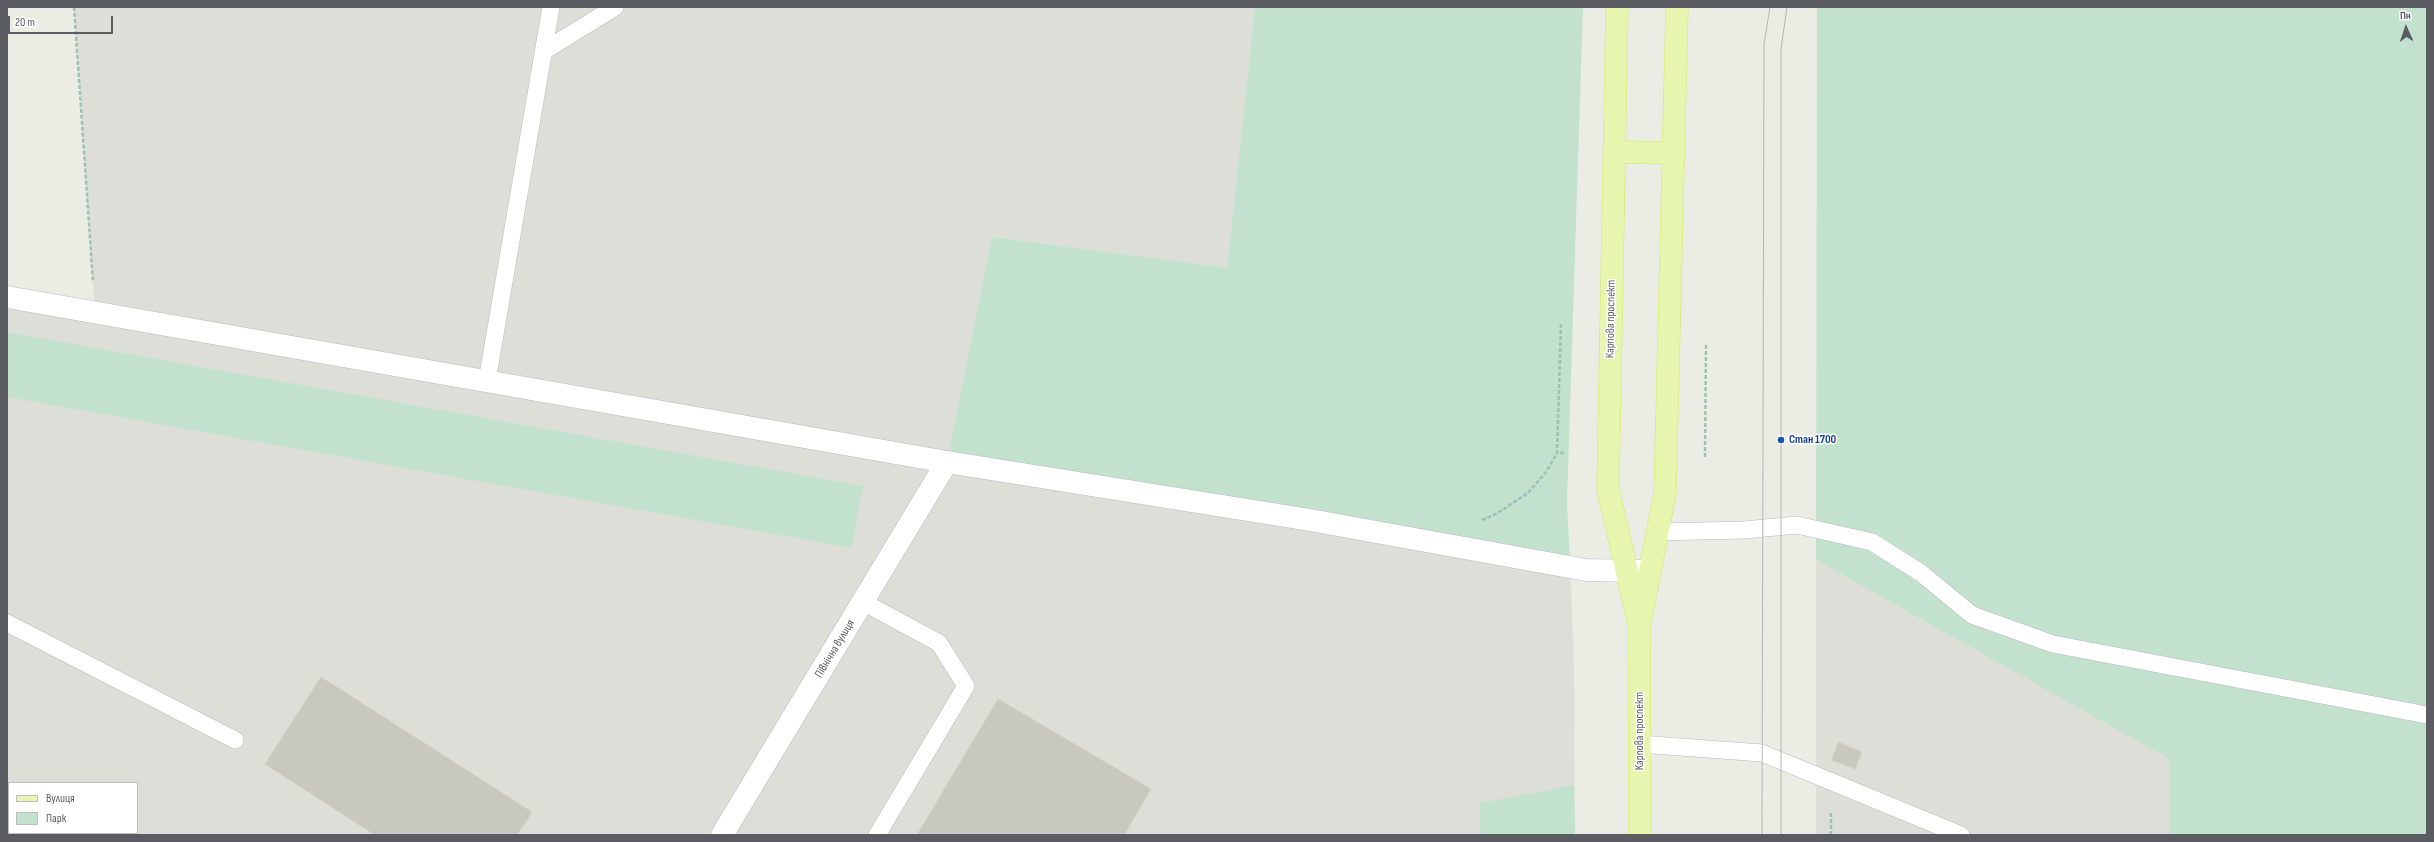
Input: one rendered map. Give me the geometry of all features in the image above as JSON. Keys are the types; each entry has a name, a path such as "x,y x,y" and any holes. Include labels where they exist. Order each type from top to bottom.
{"main road":[{"name":"Карпова проспект","path":"1617,7 1608,489 1639,627 1640,835"},
{"name":"Карпова проспект","path":"1639,627 1665,494 1677,7"},
{"path":"1614,152 1674,153"}],"street":[{"path":"7,297 947,462 1310,520 1586,570 1651,571"},
{"name":"Північна вулиця","path":"722,835 947,462"}],"lane":[{"path":"487,381 551,7"},
{"path":"544,51 614,7"},
{"path":"1658,532 1744,530 1797,525 1872,542 1921,573 1972,615 2053,644 2427,715"},
{"path":"863,602 938,643 966,686 877,835"},
{"path":"7,623 235,740"},
{"path":"1640,744 1762,753 1961,835"}],"path":[{"path":"74,7 95,312"},
{"path":"1561,324 1558,453 1565,453"},
{"path":"1705,457 1706,344"}],"shaded area":[{"path":"74,7 1255,7 1227,269 992,237 1570,562 1574,665 1575,835 7,835 7,297 95,312"},
{"path":"1816,560 2170,759 2170,835 1816,835"}],"green space":[{"path":"1255,7 1583,7 1567,502 1570,562 947,462 992,237 1227,268"},
{"path":"1817,7 2427,7 2427,835 2170,835 2169,759 1816,560"},
{"path":"7,332 863,486 852,548 7,397"},
{"path":"1574,785 1575,835 1480,835 1480,803"}],"building":[{"path":"321,677 532,812 517,835 375,835 265,764"},
{"path":"998,699 1151,789 1124,835 917,835"},
{"path":"1838,742 1862,752 1855,769 1832,760"}],"tram line":[{"path":"1762,835 1764,44 1770,7"},
{"path":"1781,835 1781,49 1787,7"}],"place":[{"name":"Стан 1700","path":"1781,440"}]}
